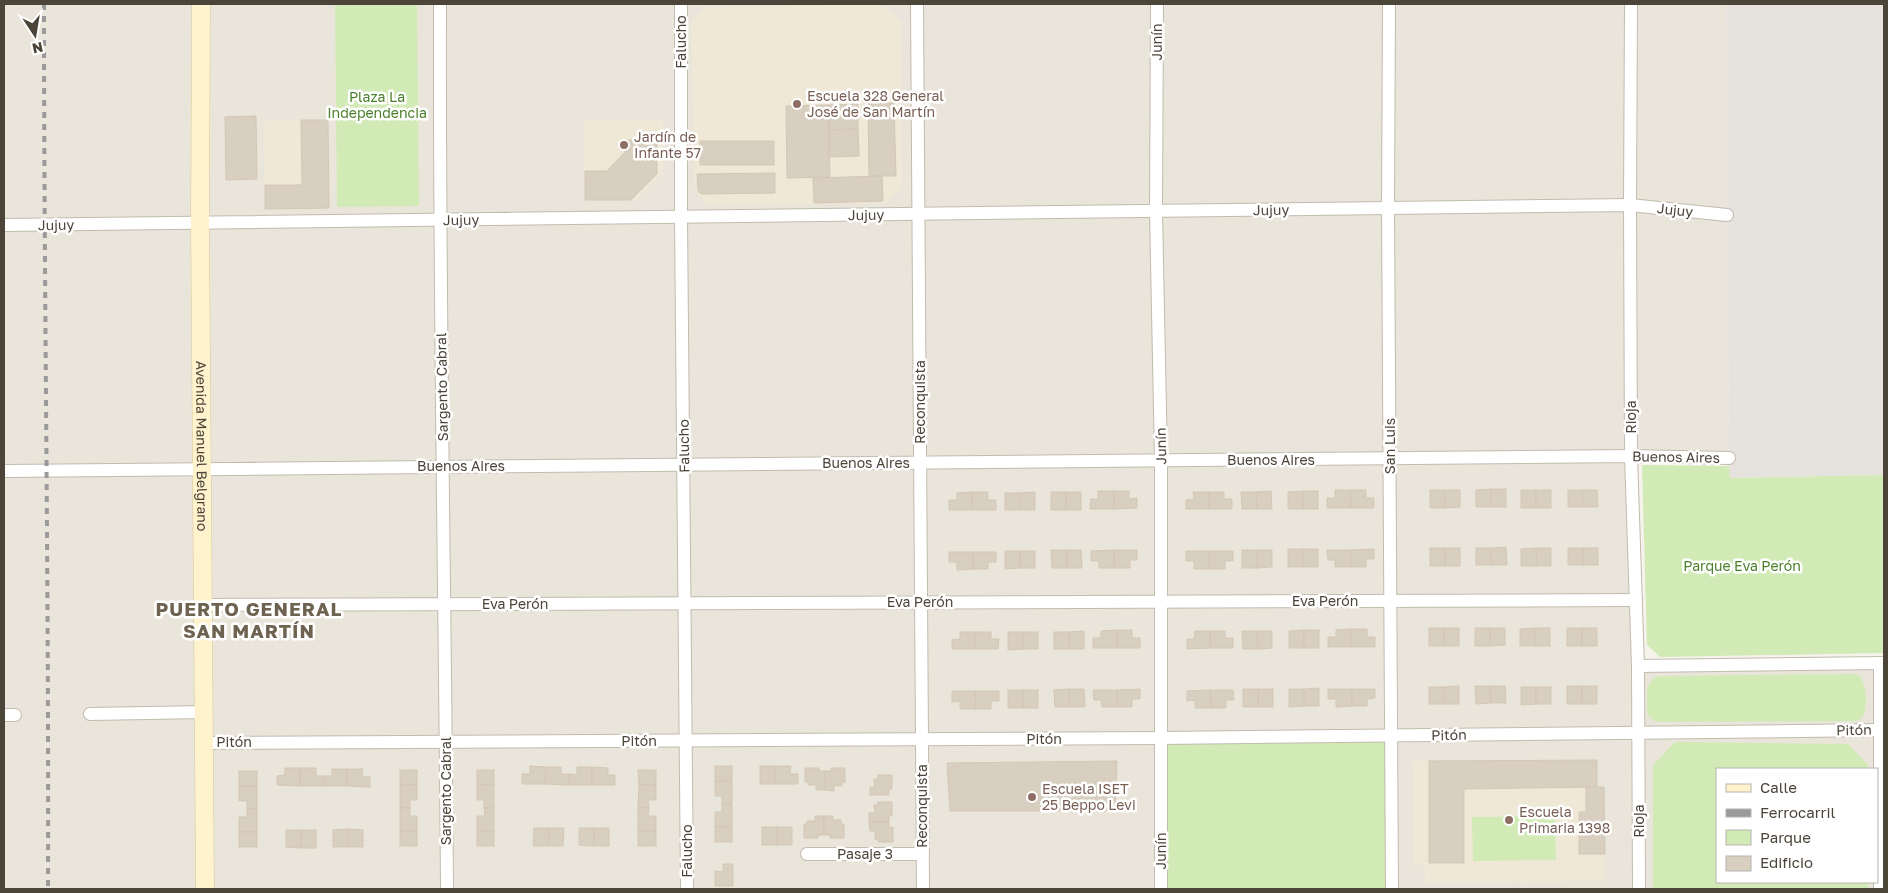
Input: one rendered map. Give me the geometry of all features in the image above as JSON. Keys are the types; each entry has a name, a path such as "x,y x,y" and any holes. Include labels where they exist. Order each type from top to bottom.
{"main road":[{"name":"Avenida Manuel Belgrano","path":"201,4 200,223 205,889"}],"street":[{"name":"Sargento Cabral","path":"440,4 440,220 447,889"},
{"name":"Falucho","path":"681,4 681,217 688,889"},
{"name":"Reconquista","path":"917,4 923,889"},
{"name":"Junín","path":"1156,4 1156,211 1161,460 1161,889"},
{"name":"San Luis","path":"1389,4 1388,208 1391,459 1392,889"},
{"name":"Rioja","path":"1631,4 1631,456 1638,666 1639,889"},
{"name":"Jujuy","path":"4,226 1630,205 1727,215"},
{"name":"Buenos Aires","path":"4,471 1631,456 1729,458"},
{"name":"Eva Perón","path":"204,605 1636,600"},
{"path":"1638,666 1882,664 1880,889"},
{"path":"90,714 204,712"},
{"name":"Pitón","path":"205,743 922,740 1882,730"},
{"name":"Pasaje 3","path":"808,854 923,854"}],"shaded area":[{"path":"4,4 1726,4 1729,458 1631,457 1638,666 1884,663 1884,889 4,889"},
{"path":"1726,4 1884,4 1884,475 1729,478"},
{"name":"Escuela 328 General José de San Martín","path":"881,5 901,22 902,187 885,203 708,205 695,191 691,21 707,6"},
{"path":"328,120 329,208 265,209 264,121"},
{"name":"Jardín de Infante 57","path":"584,120 663,120 663,172 637,200 585,200"},
{"name":"Escuela Primaria 1398","path":"1597,760 1597,787 1604,787 1605,881 1425,882 1425,865 1414,865 1413,761"}],"green space":[{"name":"Plaza La Independencia","path":"335,4 417,4 419,206 337,207"},
{"name":"Parque Eva Perón","path":"1642,465 1729,466 1730,478 1884,475 1884,653 1660,657 1647,645"},
{"path":"1854,674 1860,676 1866,697 1862,718 1856,721 1660,722 1654,721 1647,714 1647,687 1654,678 1660,676"},
{"path":"1391,736 1392,889 1161,889 1161,738"},
{"path":"1675,742 1848,744 1868,765 1868,768 1716,768 1716,883 1868,883 1868,889 1653,889 1653,765"},
{"path":"1555,816 1556,860 1473,861 1472,817"}],"building":[{"path":"894,103 896,176 869,176 868,104"},
{"path":"858,104 858,129 829,130 828,105"},
{"path":"828,105 830,177 787,178 786,106"},
{"path":"256,116 257,179 226,180 225,117"},
{"path":"301,120 328,120 329,208 265,209 265,185 302,185"},
{"path":"858,129 859,156 829,157 829,130"},
{"path":"626,140 657,140 657,174 631,200 585,200 585,171 607,171 625,152"},
{"path":"700,141 774,141 774,165 700,165"},
{"path":"775,173 775,193 701,194 698,191 697,174"},
{"path":"882,176 883,201 814,203 813,178"},
{"path":"1491,489 1506,489 1506,507 1491,507"},
{"path":"1491,489 1491,507 1476,507 1476,490"},
{"path":"1335,490 1350,490 1351,508 1327,508 1327,498 1335,498"},
{"path":"1350,490 1366,490 1366,498 1374,498 1374,508 1351,508"},
{"path":"1430,490 1444,490 1445,508 1430,508"},
{"path":"1444,490 1460,490 1460,507 1445,508"},
{"path":"1521,490 1536,490 1536,508 1521,508"},
{"path":"1536,490 1551,490 1551,508 1536,508"},
{"path":"1568,490 1582,490 1583,507 1568,507"},
{"path":"1582,490 1597,490 1598,507 1583,507"},
{"path":"1098,491 1114,491 1114,509 1090,509 1091,499 1098,499"},
{"path":"1114,491 1129,491 1129,499 1137,498 1137,508 1114,509"},
{"path":"1271,491 1272,509 1257,509 1256,492"},
{"path":"1303,491 1303,509 1288,509 1288,492"},
{"path":"1303,491 1318,491 1318,509 1303,509"},
{"path":"972,492 972,510 949,510 949,500 957,500 957,493"},
{"path":"972,492 988,492 988,500 996,500 996,510 972,510"},
{"path":"1035,492 1035,510 1020,510 1020,493"},
{"path":"1051,492 1066,492 1066,510 1051,510"},
{"path":"1066,492 1081,492 1081,510 1066,510"},
{"path":"1193,492 1209,492 1209,509 1186,509 1186,500 1194,499"},
{"path":"1209,492 1224,492 1224,499 1232,499 1232,509 1209,509"},
{"path":"1241,492 1256,492 1257,509 1242,509"},
{"path":"1005,493 1020,493 1020,510 1005,510"},
{"path":"1506,547 1507,565 1491,565 1491,548"},
{"path":"1430,548 1445,548 1445,566 1430,566"},
{"path":"1445,548 1460,548 1460,566 1445,566"},
{"path":"1476,548 1491,548 1491,565 1476,565"},
{"path":"1536,548 1537,566 1521,566 1521,549"},
{"path":"1536,548 1551,548 1551,566 1537,566"},
{"path":"1568,548 1583,548 1583,565 1568,565"},
{"path":"1583,548 1598,548 1598,565 1583,565"},
{"path":"1288,549 1303,549 1303,567 1288,567"},
{"path":"1303,549 1318,549 1318,567 1303,567"},
{"path":"1374,549 1374,559 1366,559 1366,567 1351,567 1351,550"},
{"path":"1051,550 1067,550 1067,568 1052,568"},
{"path":"1067,550 1081,550 1082,568 1067,568"},
{"path":"1114,550 1114,568 1099,568 1099,561 1091,561 1091,551"},
{"path":"1114,550 1137,550 1137,560 1130,560 1130,568 1114,568"},
{"path":"1242,550 1257,550 1257,568 1242,568"},
{"path":"1257,550 1272,550 1272,567 1257,568"},
{"path":"1327,550 1351,550 1351,567 1335,567 1335,560 1328,560"},
{"path":"1005,551 1020,551 1020,568 1005,569"},
{"path":"1020,551 1035,551 1035,568 1020,568"},
{"path":"1186,551 1209,551 1209,569 1194,569 1194,561 1186,561"},
{"path":"1209,551 1233,551 1233,561 1225,561 1225,569 1209,569"},
{"path":"949,552 973,552 973,569 957,570 957,562 949,562"},
{"path":"973,552 996,552 996,562 988,562 988,569 973,569"},
{"path":"1429,628 1444,628 1444,646 1429,646"},
{"path":"1444,628 1459,628 1459,646 1444,646"},
{"path":"1475,628 1490,628 1490,646 1475,646"},
{"path":"1490,628 1505,628 1505,645 1490,646"},
{"path":"1535,628 1535,646 1520,646 1520,629"},
{"path":"1535,628 1550,628 1550,646 1535,646"},
{"path":"1567,628 1582,628 1582,646 1567,646"},
{"path":"1582,628 1597,628 1597,646 1582,646"},
{"path":"1351,629 1351,647 1328,647 1328,637 1336,637 1336,630"},
{"path":"1351,629 1367,629 1367,637 1375,637 1375,647 1351,647"},
{"path":"1117,630 1117,648 1093,648 1093,638 1101,638 1101,631"},
{"path":"1117,630 1132,630 1132,638 1140,638 1140,648 1117,648"},
{"path":"1304,630 1304,648 1289,648 1289,631"},
{"path":"1304,630 1319,630 1319,648 1304,648"},
{"path":"1084,631 1084,649 1069,649 1069,632"},
{"path":"1195,631 1210,631 1210,648 1187,649 1187,639 1194,639"},
{"path":"1210,631 1225,631 1225,638 1233,638 1233,648 1210,648"},
{"path":"1242,631 1257,631 1258,649 1243,649"},
{"path":"1257,631 1272,631 1272,648 1258,649"},
{"path":"960,632 975,632 975,649 952,649 952,640 960,639"},
{"path":"975,632 991,632 991,639 999,639 998,649 975,649"},
{"path":"1008,632 1023,632 1023,649 1008,650"},
{"path":"1023,632 1038,632 1038,649 1023,649"},
{"path":"1054,632 1069,632 1069,649 1054,649"},
{"path":"1459,686 1459,704 1444,704 1444,687"},
{"path":"1475,686 1490,686 1491,703 1476,704"},
{"path":"1490,686 1505,686 1506,703 1491,703"},
{"path":"1567,686 1582,686 1582,704 1567,704"},
{"path":"1582,686 1597,686 1597,704 1582,704"},
{"path":"1429,687 1444,687 1444,704 1429,704"},
{"path":"1521,687 1536,687 1536,704 1521,705"},
{"path":"1536,687 1551,687 1551,704 1536,704"},
{"path":"1319,688 1319,706 1304,706 1304,689"},
{"path":"1069,689 1084,689 1085,707 1069,707"},
{"path":"1069,689 1069,707 1055,707 1054,690"},
{"path":"1140,689 1140,699 1132,699 1132,707 1117,707 1117,690"},
{"path":"1243,689 1258,689 1258,707 1243,707"},
{"path":"1258,689 1273,689 1273,707 1258,707"},
{"path":"1289,689 1304,689 1304,706 1289,707"},
{"path":"1328,689 1352,689 1352,706 1336,707 1336,699 1328,699"},
{"path":"1352,689 1375,689 1375,698 1367,699 1367,706 1352,706"},
{"path":"1008,690 1023,690 1023,708 1008,708"},
{"path":"1023,690 1038,690 1038,708 1023,708"},
{"path":"1093,690 1117,690 1117,707 1102,707 1101,700 1094,700"},
{"path":"1210,690 1233,690 1234,700 1226,700 1226,708 1211,708"},
{"path":"1210,690 1211,708 1195,708 1195,700 1187,701 1187,691"},
{"path":"952,691 975,691 976,709 960,709 960,701 952,702"},
{"path":"975,691 999,691 999,701 991,701 991,709 976,709"},
{"path":"1597,760 1597,787 1464,789 1464,863 1429,863 1429,761"},
{"name":"Escuela ISET 25 Beppo Levi","path":"1117,761 1115,811 950,811 947,763"},
{"path":"530,766 546,767 545,784 522,784 522,774 530,774"},
{"path":"715,766 732,766 732,781 715,781"},
{"path":"760,766 775,766 775,784 760,784"},
{"path":"775,766 791,766 790,774 798,774 798,784 775,784"},
{"path":"546,767 561,767 561,774 569,774 569,785 545,784"},
{"path":"577,767 592,767 592,785 569,785 569,774 577,775"},
{"path":"592,767 608,768 608,775 615,775 615,785 592,785"},
{"path":"285,768 300,768 300,786 277,785 277,776 285,775"},
{"path":"300,768 316,768 316,776 324,776 323,786 300,786"},
{"path":"805,768 819,768 819,771 825,771 825,790 816,790 816,785 808,785 808,782 805,782"},
{"path":"831,768 845,768 845,782 842,782 842,786 834,785 834,791 825,790 825,771 831,771"},
{"path":"332,769 347,769 347,786 323,786 324,776 332,776"},
{"path":"347,769 363,769 362,777 370,777 370,787 347,786"},
{"path":"400,770 417,770 417,785 400,785"},
{"path":"477,770 494,770 494,785 477,785"},
{"path":"638,770 656,770 656,785 639,785"},
{"path":"239,771 257,771 257,786 239,786"},
{"path":"878,775 892,775 892,789 889,789 889,795 870,795 870,787 875,787 874,779 878,779"},
{"path":"715,781 732,781 732,804 722,804 722,796 715,796"},
{"path":"400,785 417,785 417,800 410,800 410,808 400,808"},
{"path":"477,785 494,785 494,808 484,808 484,800 477,800"},
{"path":"639,785 656,785 656,800 648,800 649,808 638,808"},
{"path":"239,786 257,786 257,809 247,809 247,801 239,801"},
{"path":"1586,787 1604,787 1605,854 1579,854 1579,812 1586,812"},
{"path":"878,802 892,802 892,816 889,816 889,822 869,822 869,813 875,813 874,805 878,805"},
{"path":"722,804 732,804 732,827 715,827 715,812 722,812"},
{"path":"400,808 410,808 410,816 417,816 417,831 400,831"},
{"path":"484,808 494,808 494,831 477,831 477,816 485,816"},
{"path":"638,808 649,808 648,816 656,816 656,831 638,831"},
{"path":"247,809 257,809 257,832 239,832 239,817 247,817"},
{"path":"815,816 824,816 824,835 818,835 818,838 804,838 804,824 807,824 807,821 815,821"},
{"path":"824,816 833,816 833,820 841,820 841,824 844,824 844,838 830,838 830,835 824,835"},
{"path":"869,822 889,822 889,828 893,827 893,842 878,842 878,839 875,839 875,831 870,831"},
{"path":"715,827 732,827 732,842 715,842"},
{"path":"762,827 777,827 777,845 762,845"},
{"path":"777,827 792,827 792,845 777,845"},
{"path":"534,828 549,828 548,846 533,846"},
{"path":"549,828 564,828 563,846 548,846"},
{"path":"579,828 594,828 594,846 579,845"},
{"path":"594,828 609,828 609,846 594,846"},
{"path":"348,829 363,830 363,847 348,847"},
{"path":"348,829 348,847 333,847 333,830"},
{"path":"286,830 301,830 301,848 286,847"},
{"path":"301,830 316,830 316,848 301,848"},
{"path":"400,831 417,831 417,846 400,846"},
{"path":"477,831 494,831 494,846 477,846"},
{"path":"638,831 656,831 656,846 638,846"},
{"path":"239,832 257,832 257,847 239,847"},
{"path":"723,864 733,864 733,886 715,886 715,871 723,872"}],"railway":[{"path":"44,4 48,889"}],"place":[{"name":"Escuela 328 General José de San Martín","path":"797,104"},
{"name":"Jardín de Infante 57","path":"624,145"},
{"name":"Escuela ISET 25 Beppo Levi","path":"1032,797"},
{"name":"Escuela Primaria 1398","path":"1509,820"}],"district":[{"name":"PUERTO GENERAL SAN MARTÍN","path":"249,620"}]}
